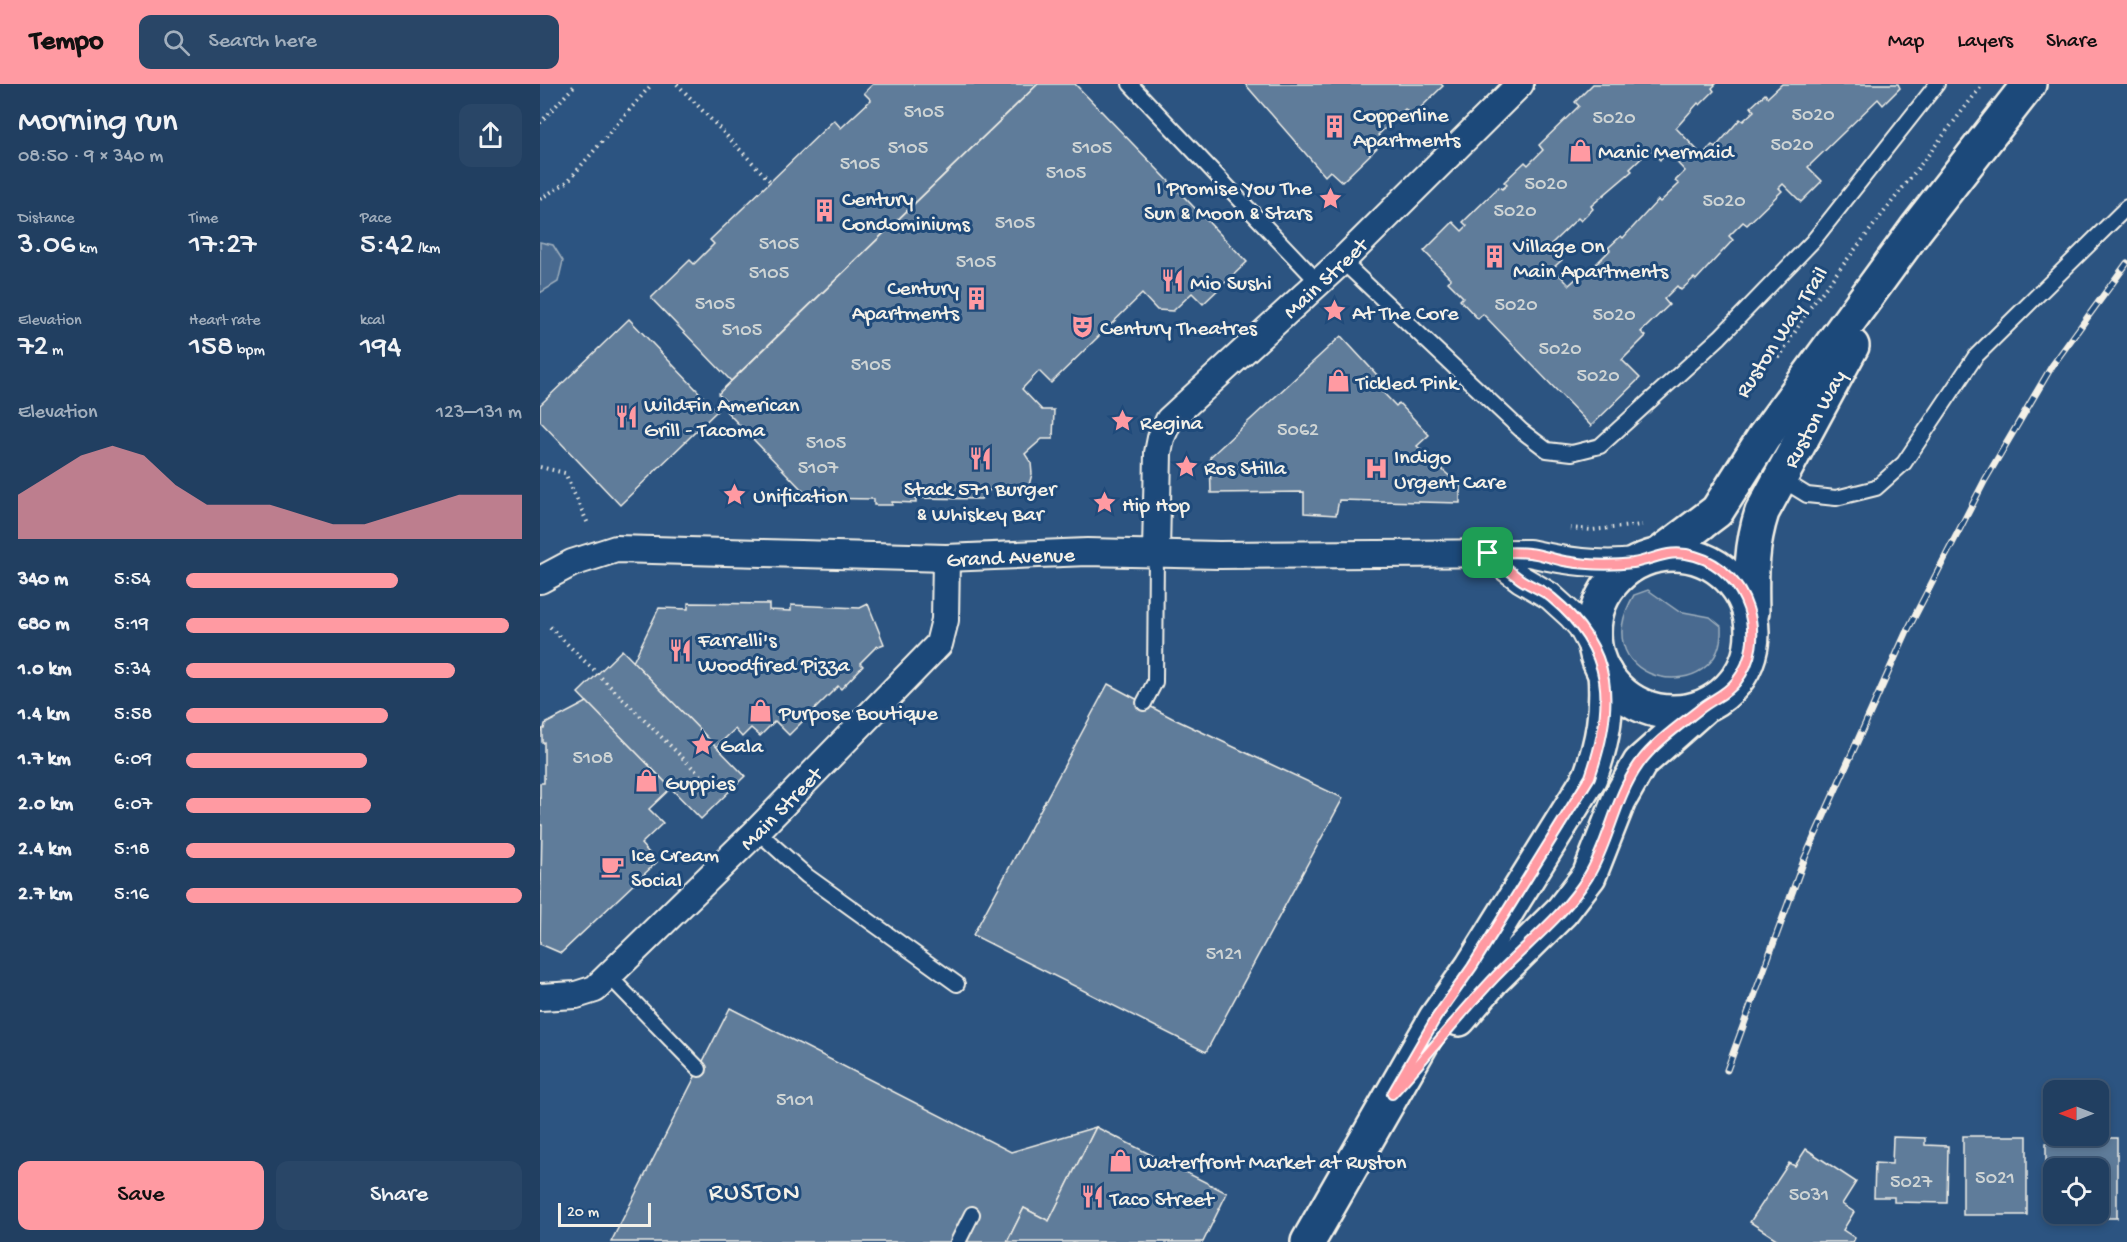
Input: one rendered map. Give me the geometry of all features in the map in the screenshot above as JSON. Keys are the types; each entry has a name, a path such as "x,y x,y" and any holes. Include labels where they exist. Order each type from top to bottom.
{"main road":[{"name":"Ruston Way","path":"1647,558 1717,511 1764,437 1916,229 2029,84"},
{"name":"Ruston Way","path":"1752,620 1751,568 1754,536 1762,512 1916,229"},
{"path":"1308,1242 1392,1094 1436,1018 1472,967 1590,777 1601,746 1607,705 1594,635 1596,613 1604,593 1618,576 1647,558 1695,556 1719,568 1738,586 1752,620 1753,641 1748,663 1736,682 1721,697 1701,708 1640,763 1619,800 1588,876 1562,911 1493,979 1392,1094"},
{"path":"1601,664 1625,697 1639,705 1670,713 1701,708"}],"street":[{"name":"Main Street","path":"1156,553 1158,453 1161,438 1169,420 1342,261 1520,84"},
{"name":"Grand Avenue","path":"540,580 572,563 616,549 946,558 1087,552 1529,553 1564,561 1606,565 1647,558"},
{"path":"1488,553 1521,579 1550,596 1572,616 1581,626 1601,664"},
{"name":"Main Street","path":"540,997 576,995 595,989 757,831 939,644 945,620 946,558"}],"lane":[{"path":"1130,84 1319,283"},
{"path":"1342,261 1522,431 1546,450 1572,453 1600,446 1720,337 1814,241 1937,84"},
{"path":"1779,477 1807,495 1836,498 1876,488 1904,463 1975,357 2127,207"},
{"path":"1144,704 1155,682 1156,553"},
{"path":"757,831 807,876 957,984"},
{"path":"609,976 699,1069"},
{"path":"958,1242 972,1214"}],"path":[{"path":"540,123 576,84"},
{"path":"540,199 567,182 652,84"},
{"path":"677,84 770,181"},
{"name":"Ruston Way Trail","path":"1776,362 1809,309 1983,84"},
{"path":"540,467 565,473 588,524"},
{"path":"1570,528 1618,529 1651,522"},
{"path":"550,627 703,778"}],"shaded area":[{"path":"540,242 553,245 563,261 558,282 540,293"},
{"path":"1648,590 1678,611 1710,617 1721,626 1716,653 1702,670 1681,677 1659,676 1639,667 1626,650 1622,626 1634,595"}],"building":[{"name":"Century Condominiums","path":"873,84 1038,84 731,381 651,298 690,260 694,264 714,244 710,240 834,120 841,128 871,100 864,93"},
{"name":"Century Apartments","path":"1038,84 1075,84 1247,262 1203,304 1192,293 1173,311 1157,310 1142,294 1051,383 1039,371 1022,389 1042,410 1054,410 1053,439 1042,439 1025,454 1031,463 1032,474 1029,485 1021,492 1011,496 991,489 981,499 916,498 916,503 892,502 892,505 874,505 874,499 810,498 726,411 731,406 718,394"},
{"name":"Copperline Apartments","path":"1245,84 1441,84 1443,86 1412,116 1405,109 1378,135 1384,141 1342,182 1330,171 1325,176"},
{"name":"Village On Main Apartments","path":"1593,84 1716,84 1712,88 1714,91 1700,105 1698,103 1676,128 1702,155 1712,145 1715,148 1740,119 1743,121 1754,111 1751,107 1765,94 1768,97 1782,84 1898,84 1900,88 1883,105 1878,99 1808,167 1822,181 1801,202 1783,184 1779,188 1782,191 1747,225 1743,222 1729,236 1733,240 1696,280 1694,278 1681,290 1677,286 1664,299 1669,305 1641,332 1646,336 1622,360 1640,378 1591,426 1483,314 1478,319 1460,300 1463,297 1448,282 1451,279 1424,251 1453,222 1462,231 1467,226 1463,222 1499,187 1502,189 1507,185 1504,182 1525,162 1528,165 1543,150 1539,145 1579,106 1575,102","holes":["1650,150 1660,160 1667,152 1685,171 1675,181 1679,184 1660,202 1658,200 1623,238 1621,236 1608,248 1610,250 1580,280 1578,277 1569,285 1553,268 1562,260 1549,246 1578,218 1581,221 1593,209 1591,206 1632,171 1630,169"]},
{"name":"WildFin American Grill - Tacoma","path":"629,319 717,411 620,505 540,421 540,405"},
{"path":"1341,336 1378,376 1372,381 1396,406 1399,403 1429,435 1417,446 1460,486 1460,503 1339,500 1336,515 1304,513 1304,492 1211,493 1210,457"},
{"path":"688,603 769,604 769,610 791,611 791,605 860,608 868,604 884,644 876,647 860,663 863,666 841,689 838,686 789,735 775,721 760,736 751,728 742,737 735,729 716,747 633,662 659,608 688,609"},
{"path":"622,650 745,776 701,819 578,693"},
{"path":"1108,684 1172,718 1343,798 1206,1052 973,935"},
{"path":"587,702 671,788 649,809 663,823 641,844 657,862 561,953 540,944 542,825 540,825 540,783 544,783 542,729 545,724"},
{"path":"730,1008 1011,1152 1096,1127 1049,1221 1024,1208 1007,1242 611,1242"},
{"name":"Waterfront Market at Ruston","path":"1096,1127 1227,1193 1203,1242 1007,1242 1024,1208 1049,1221"},
{"path":"1963,1136 2027,1136 2027,1215 1963,1215"},
{"path":"1893,1137 1925,1138 1925,1145 1948,1146 1947,1203 1894,1202 1894,1197 1874,1197 1875,1163 1892,1164"},
{"path":"2109,1138 2117,1138 2117,1218 2109,1218 2109,1158 2046,1158 2046,1146 2109,1146"},
{"path":"1806,1149 1856,1182 1842,1204 1854,1212 1843,1230 1855,1238 1853,1242 1781,1242 1750,1222 1789,1163 1795,1166"}],"railway":[{"path":"1727,1070 1804,860 1906,633 1985,480 2052,366 2127,263"}],"place":[{"name":"Copperline Apartments","path":"1335,126"},
{"name":"Manic Mermaid","path":"1580,150"},
{"name":"I Promise You The Sun & Moon & Stars","path":"1330,199"},
{"name":"Century Condominiums","path":"824,210"},
{"name":"Village On Main Apartments","path":"1495,257"},
{"name":"Mio Sushi","path":"1172,281"},
{"name":"Century Apartments","path":"977,299"},
{"name":"At The Core","path":"1334,311"},
{"name":"Century Theatres","path":"1082,326"},
{"name":"Tickled Pink","path":"1338,381"},
{"name":"WildFin American Grill - Tacoma","path":"626,416"},
{"name":"Regina","path":"1122,421"},
{"name":"Stack 571 Burger & Whiskey Bar","path":"980,458"},
{"name":"Ros Stilla","path":"1186,466"},
{"name":"Indigo Urgent Care","path":"1376,468"},
{"name":"Unification","path":"735,494"},
{"name":"Hip Hop","path":"1104,503"},
{"name":"Farrelli's Woodfired Pizza","path":"680,651"},
{"name":"Purpose Boutique","path":"761,711"},
{"name":"Gala","path":"702,744"},
{"name":"Guppies","path":"647,781"},
{"name":"Ice Cream Social","path":"613,866"},
{"name":"Waterfront Market at Ruston","path":"1121,1160"},
{"name":"Taco Street","path":"1092,1197"}],"district":[{"name":"RUSTON","path":"755,1190"}],"route":[{"path":"1488,553 1529,553 1564,561 1606,565 1635,562 1660,554 1678,553 1695,556 1712,563 1738,586 1747,602 1752,620 1753,641 1748,663 1736,682 1721,697 1701,708 1640,763 1619,800 1606,838 1588,876 1562,911 1546,930 1493,979 1392,1094 1436,1018 1472,967 1590,777 1601,746 1607,705 1605,673 1581,626 1550,596 1521,579 1488,553"}]}
